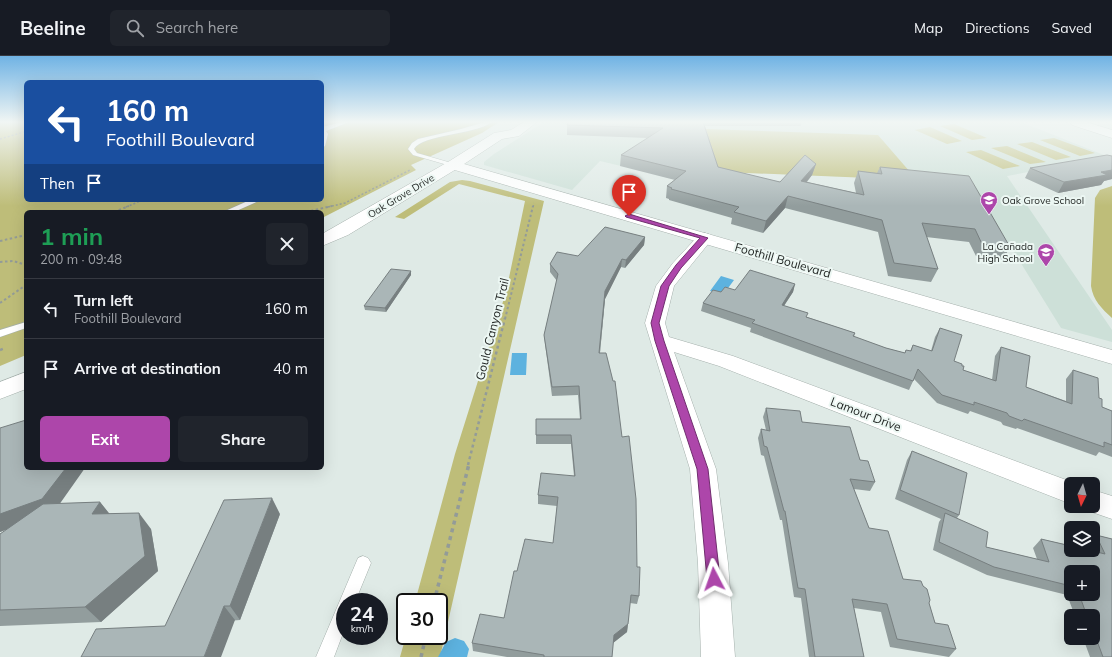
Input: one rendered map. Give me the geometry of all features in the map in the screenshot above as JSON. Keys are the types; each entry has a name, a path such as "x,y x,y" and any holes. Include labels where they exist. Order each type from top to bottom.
{"main road":[{"name":"Oak Grove Drive","path":"324,239 342,230 476,150"},
{"name":"Foothill Boulevard","path":"453,165 1112,357"},
{"path":"0,391 24,381"}],"street":[{"path":"705,238 679,267 665,286 655,323 703,469 712,563 718,657"},
{"name":"Lamour Drive","path":"660,341 726,361 1064,490"},
{"path":"1100,504 1112,508"}],"lane":[{"path":"413,150 415,154 453,165"},
{"path":"232,210 253,202"},
{"path":"0,334 24,326"},
{"path":"351,593 363,563"},
{"path":"325,657 336,630"}],"path":[{"path":"314,210 345,202 416,166"},
{"name":"Gould Canyon Trail","path":"436,593 534,200"},
{"path":"119,210 138,202"},
{"path":"0,241 24,235"},
{"path":"0,262 13,261 24,264"},
{"path":"0,303 24,286"},
{"path":"420,657 423,645"}],"shaded area":[{"path":"0,150 24,150 24,202 324,202 324,150 444,150 411,165 416,170 324,217 324,210 24,210 24,356 0,366"},
{"path":"500,150 1092,150 1109,157 1007,176 1112,330 1112,342 1061,328 975,189 876,178 683,170 621,166 600,161 572,190 484,165 484,162"},
{"path":"710,150 891,150 917,180 725,172 715,168"},
{"path":"981,150 1020,166 1003,169 966,152"},
{"path":"996,150 1017,150 1046,162 1030,164"},
{"path":"1032,150 1053,150 1071,157 1056,160"},
{"path":"1065,150 1087,150 1095,153 1080,156"},
{"path":"462,180 470,181 544,201 448,622 448,593 417,593 455,454 506,292 525,201 459,184 404,219 395,217 450,182"},
{"path":"1112,186 1112,318 1101,308 1094,296 1091,286 1095,198 1100,190"},
{"path":"403,645 443,645 440,657 400,657"}],"water":[{"path":"721,276 734,280 723,295 710,291"},
{"path":"512,353 527,353 526,375 510,375"},
{"path":"455,638 464,641 469,649 467,657 438,657 444,645 448,645 448,641"}],"building":[{"path":"629,150 712,150 718,167 780,182 805,155 816,164 801,181 864,195 858,171 882,174 880,167 969,176 1010,247 982,244 975,229 922,223 938,269 894,263 882,220 788,196 766,221 734,212 739,207 671,189 672,188 667,186 686,171 621,155"},
{"path":"1107,155 1112,156 1112,170 1101,172 1107,175 1064,182 1030,168"},
{"path":"605,227 645,237 626,260 622,259 605,291 599,353 606,353 613,381 615,381 622,437 629,436 636,499 637,567 640,567 639,596 631,595 628,624 614,635 612,657 544,657 544,655 472,643 480,614 504,618 514,571 517,571 525,539 553,543 558,497 538,495 541,473 575,476 571,435 536,435 536,419 581,419 579,386 552,387 544,335 558,274 550,264 557,252 578,256"},
{"path":"391,269 411,271 385,308 364,306"},
{"path":"750,270 795,284 782,305 808,313 806,317 855,333 853,336 886,348 905,353 906,350 911,351 913,345 932,351 940,328 962,335 954,361 964,366 963,370 996,381 1001,347 1030,356 1026,387 1072,404 1073,370 1098,378 1099,398 1102,399 1102,407 1112,411 1112,445 1104,442 1104,447 1024,419 1022,421 1009,416 1007,413 974,402 974,405 942,395 918,369 913,381 752,323 755,320 703,303 713,290 721,292 725,287 735,290"},
{"path":"766,408 800,411 802,422 850,427 860,460 868,461 875,482 850,479 869,528 888,531 903,579 921,581 923,586 927,589 930,600 929,603 935,623 948,625 956,649 897,639 887,604 852,599 864,657 815,657 805,589 798,588 785,511 767,447 764,446 761,429 770,431"},
{"path":"24,421 24,470 64,470 42,499 0,514 0,428"},
{"path":"912,451 967,473 959,515 900,490"},
{"path":"272,498 230,606 224,606 204,657 81,657 96,629 165,626 224,500"},
{"path":"100,502 92,514 139,513 145,556 85,607 0,610 0,534 43,504"},
{"path":"945,513 988,532 986,547 1049,562 1041,539 1064,544 1064,557 1100,557 1100,553 1105,554 1100,543 1100,536 1112,539 1112,657 1103,657 1099,645 1100,645 1100,609 1084,609 1082,601 1100,601 1100,565 1064,565 1064,584 994,567 939,542"}],"place":[{"name":"Oak Grove School","path":"989,215"},
{"name":"La Cañada High School","path":"1046,267"}],"route":[{"path":"629,216 705,238 679,267 665,286 655,323 703,469 714,579"}]}
